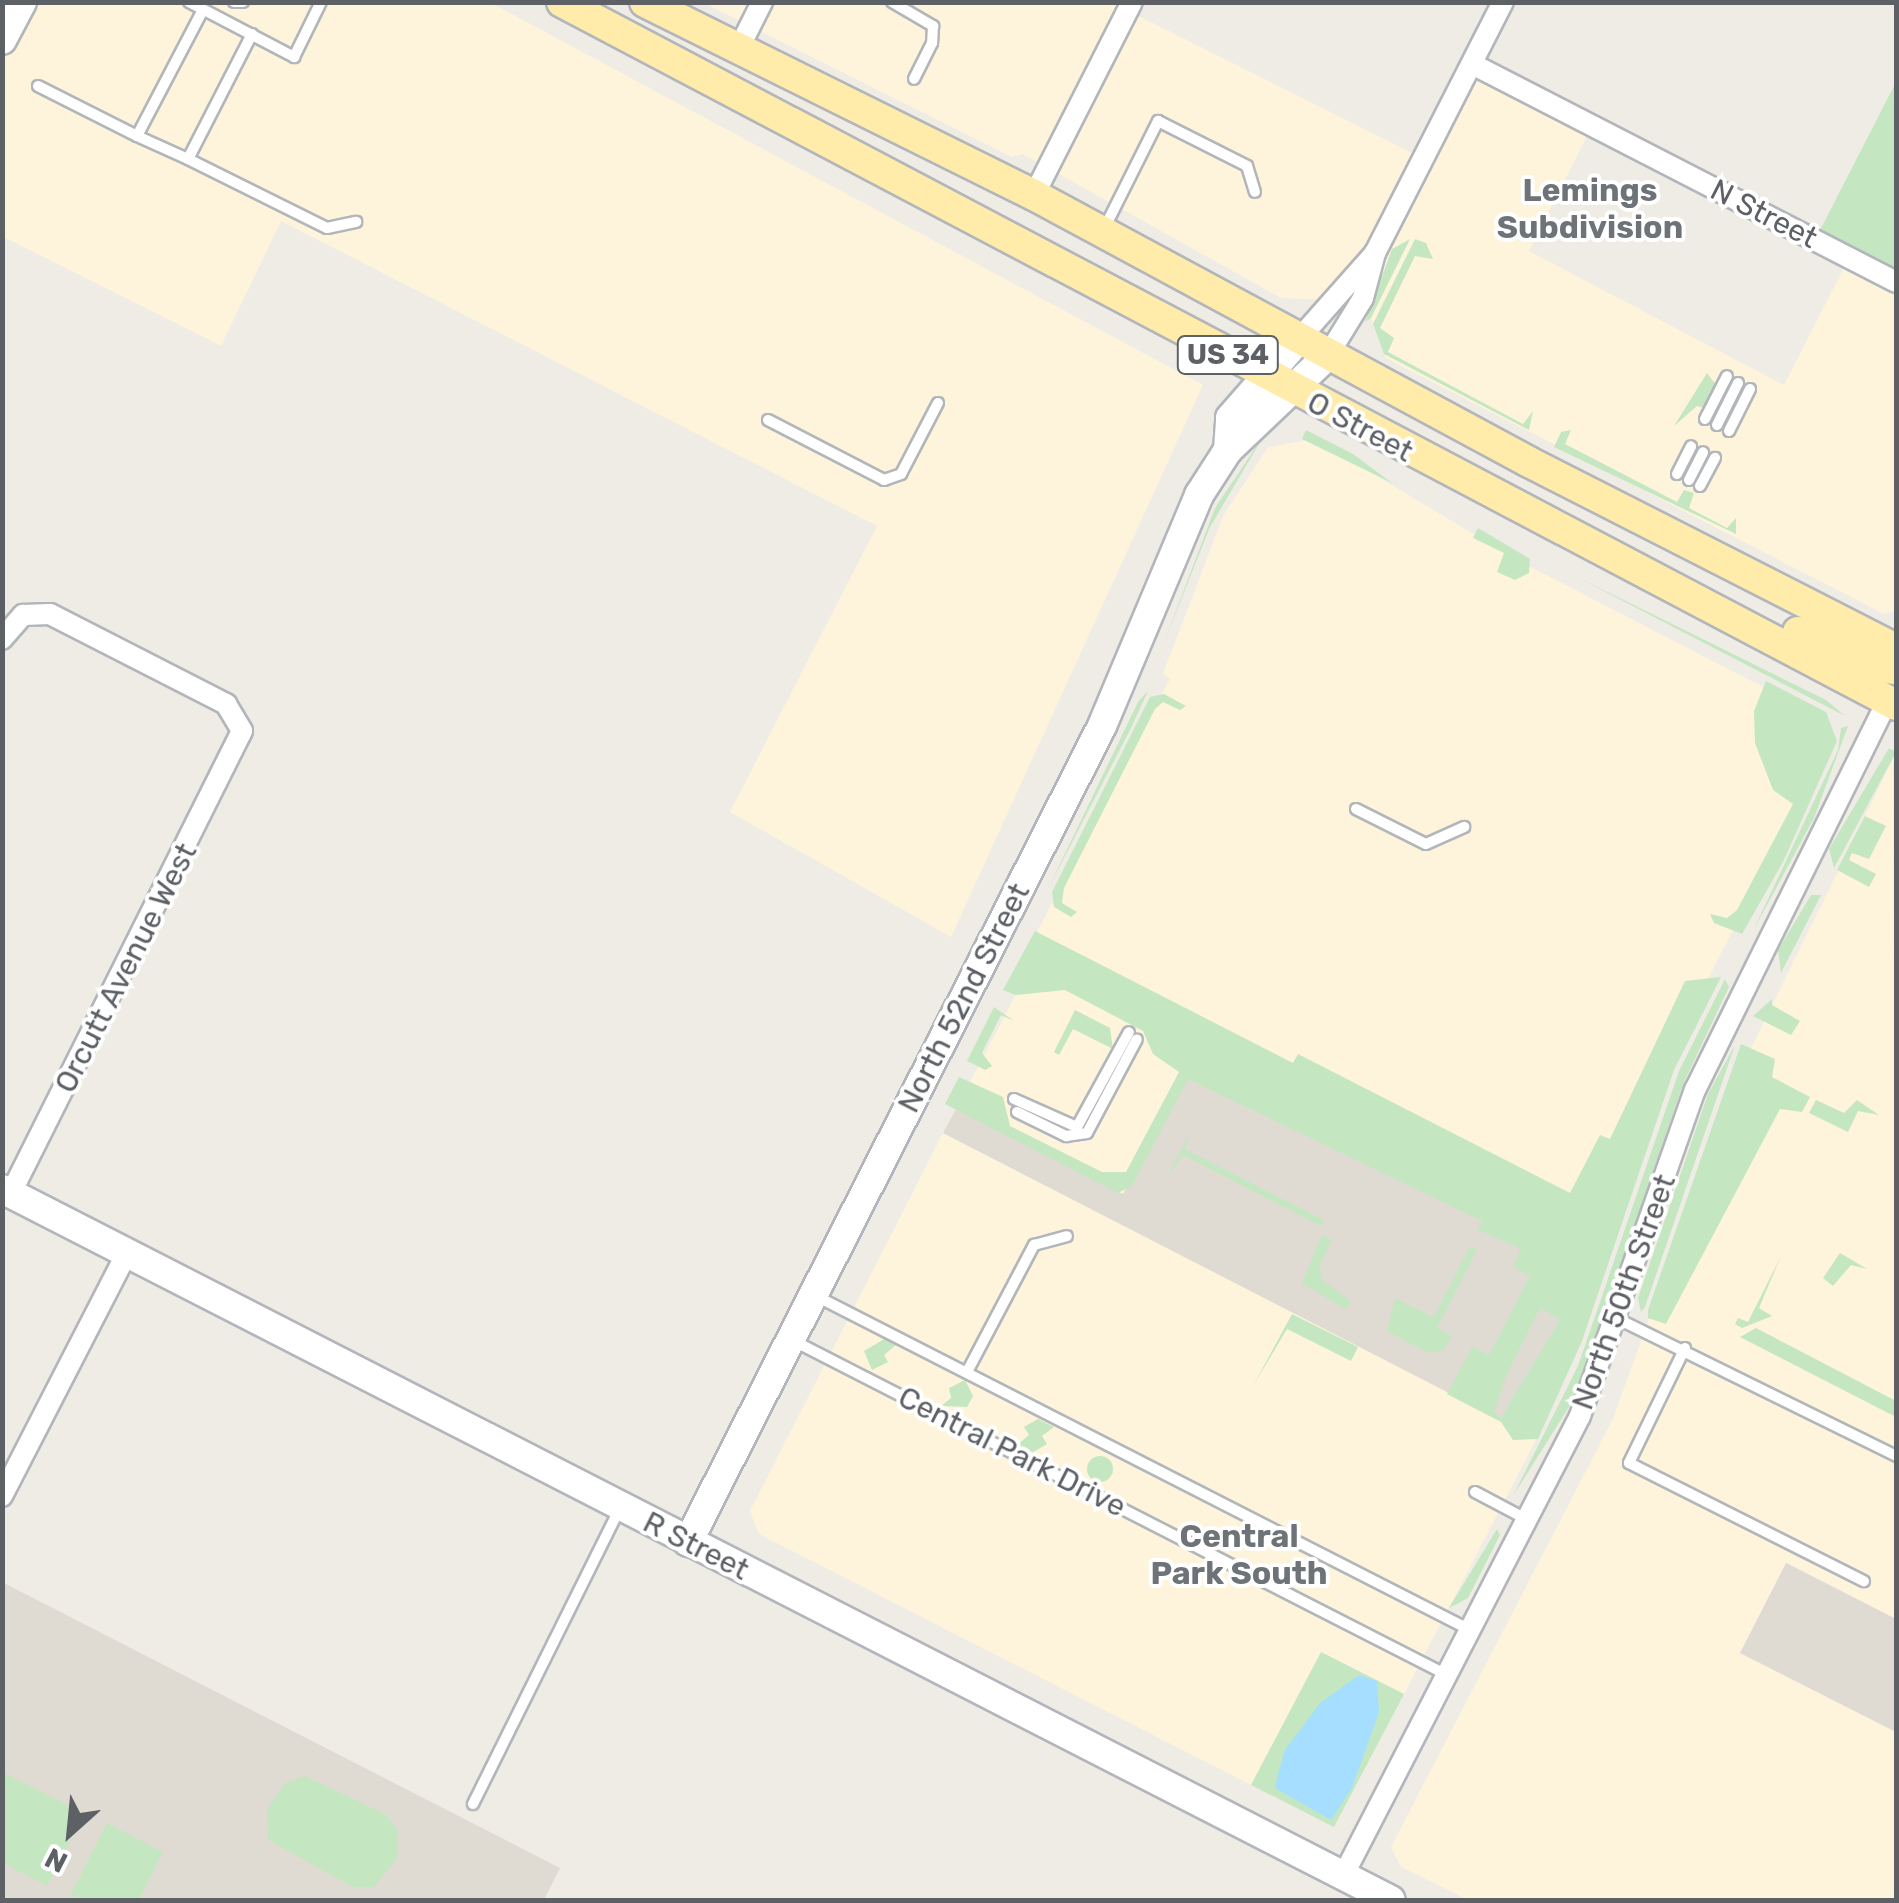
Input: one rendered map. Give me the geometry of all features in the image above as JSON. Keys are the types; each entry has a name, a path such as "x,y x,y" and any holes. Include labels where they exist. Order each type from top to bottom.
{"main road":[{"path":"2,40 22,2"},
{"name":"O Street","path":"562,2 1650,578 1894,700"},
{"name":"O Street","path":"645,2 1034,196 1894,650"},
{"name":"North 52nd Street","path":"1279,383 1299,338"},
{"name":"North 52nd Street","path":"688,1542 1102,726 1188,516 1228,450 1230,418 1328,354"},
{"path":"1650,578 1731,601 1868,665 1894,650"},
{"name":"R Street","path":"7,1191 1391,1900"}],"street":[{"path":"738,50 762,2"},
{"path":"1034,196 1132,2"},
{"path":"1328,354 1362,298 1376,253 1503,2"},
{"name":"N Street","path":"1472,64 1896,282"},
{"path":"1299,338 1376,253"},
{"name":"Orcutt Avenue West","path":"6,632 23,615 50,614 226,704 241,724 240,743 7,1191"},
{"name":"North 50th Street","path":"1343,1876 1580,1416 1618,1319 1695,1090 1894,700"},
{"path":"2,1496 127,1253"}],"lane":[{"path":"189,2 294,57 321,2"},
{"path":"234,2 243,2"},
{"path":"892,2 933,26 932,43 914,79"},
{"path":"137,136 203,10"},
{"path":"188,159 252,34"},
{"path":"38,86 327,228 356,222"},
{"path":"1102,232 1158,121 1247,166 1255,192"},
{"path":"1705,419 1727,376"},
{"path":"1717,425 1738,382"},
{"path":"1729,431 1750,388"},
{"path":"768,420 884,480 901,474 938,403"},
{"path":"1677,474 1691,446"},
{"path":"1689,480 1703,452"},
{"path":"1700,486 1715,458"},
{"path":"1356,810 1426,844 1464,827"},
{"path":"1014,1099 1077,1127 1133,1035 1087,1133 1066,1136 1017,1112"},
{"path":"968,1372 1034,1245 1067,1236"},
{"name":"Central Park Drive","path":"814,1294 1470,1630"},
{"path":"1618,1319 1685,1348 1896,1456"},
{"name":"Central Park Drive","path":"791,1339 1447,1675"},
{"path":"1685,1348 1629,1464 1864,1581"},
{"path":"1474,1492 1527,1520"},
{"path":"473,1804 620,1507"}],"shaded area":[{"path":"2,3 491,3 1203,385 951,937 730,812 877,526 281,221 221,346 3,237"},
{"path":"704,3 1113,3 1424,159 1472,64 1592,126 1529,251 1784,385 1849,258 1896,282 1896,611 1884,614 1386,358 1363,298 1372,277 1333,300 1281,298 1023,154 1012,157"},
{"path":"1315,439 1517,560 1763,687 1759,755 1801,798 1667,1058 1598,1270 1192,1060 1123,1194 956,1109 1027,973 1018,968 1170,679 1163,674 1223,516 1268,447"},
{"path":"1893,759 1896,1619 1787,1563 1740,1653 1896,1732 1896,1900 1468,1900 1401,1867 1391,1847 1613,1419 1733,1085"},
{"path":"1193,1059 1598,1270 1521,1430 943,1133 956,1109 1123,1194"},
{"path":"943,1133 1537,1438 1404,1694 1321,1652 1251,1785 759,1534 750,1511"},
{"path":"1786,1563 1896,1619 1896,1732 1740,1653"},
{"path":"2,1582 560,1868 544,1900 3,1900"}],"green space":[{"path":"1896,82 1896,282 1815,240"},
{"path":"1410,239 1371,318 1365,322 1392,249"},
{"path":"1415,239 1426,243 1433,259 1415,256 1380,328 1394,338 1388,352 1523,424 1533,411 1529,430 1384,354 1373,324"},
{"path":"1707,373 1716,385 1704,408 1697,406 1674,426"},
{"path":"1306,430 1353,454 1392,483 1302,439"},
{"path":"1571,430 1565,444 1677,502 1684,490 1694,493 1689,508 1727,528 1736,518 1736,534 1554,447 1561,432"},
{"path":"1266,432 1210,527 1163,645 1215,508"},
{"path":"1478,528 1530,559 1529,573 1515,580 1497,572 1504,553 1473,538"},
{"path":"1575,576 1826,700 1845,716"},
{"path":"1766,681 1826,712 1837,741 1783,862 1742,934 1714,923 1710,914 1727,918 1737,910 1793,804 1773,790 1755,743 1754,711"},
{"path":"1148,691 1131,728 1047,891 1138,702"},
{"path":"1164,694 1186,706 1180,710 1163,702 1155,709 1064,888 1062,903 1077,912 1071,917 1054,907 1052,892 1150,697"},
{"path":"1848,726 1814,818 1753,931 1838,750 1841,728"},
{"path":"1889,748 1896,752 1834,868 1829,849"},
{"path":"1865,816 1886,826 1869,859 1852,853 1849,860 1876,874 1869,887 1837,870"},
{"path":"1811,895 1821,895 1781,973 1778,950"},
{"path":"1035,931 1293,1063 1298,1054 1570,1193 1600,1135 1610,1139 1685,981 1721,977 1674,1070 1582,1341 1538,1439 1513,1440 1501,1422 1447,1394 1472,1347 1489,1355 1530,1276 1513,1267 1521,1249 1478,1230 1482,1221 1188,1079 1132,1186 1118,1193 945,1104 959,1077 1003,1097 1010,1126 1102,1172 1126,1172 1179,1072 1153,1054 1143,1031 1065,990 1015,995 1003,990","holes":["1540,1308 1560,1320 1501,1418 1494,1412 1506,1376"]},
{"path":"1725,979 1729,987 1684,1082 1574,1399 1513,1496 1578,1366 1679,1071"},
{"path":"1772,999 1772,1005 1800,1021 1791,1035 1753,1016"},
{"path":"994,1007 1014,1021 1001,1015 982,1053 992,1066 985,1070 967,1061"},
{"path":"1075,1010 1110,1028 1113,1049 1073,1029 1059,1055 1054,1052"},
{"path":"1741,1044 1775,1059 1772,1077 1810,1097 1802,1112 1780,1109 1666,1324 1648,1318 1648,1310"},
{"path":"1735,1045 1641,1312 1638,1298 1708,1094"},
{"path":"1816,1100 1844,1113 1857,1100 1879,1115 1858,1111 1848,1132 1809,1113"},
{"path":"1190,1132 1185,1149 1324,1220 1321,1226 1183,1155 1167,1177"},
{"path":"1322,1235 1332,1240 1320,1264 1321,1279 1351,1301 1346,1310 1302,1283"},
{"path":"1470,1246 1477,1250 1437,1328 1452,1336 1444,1350 1428,1353 1387,1331 1395,1298 1434,1317"},
{"path":"1840,1253 1867,1269 1851,1265 1833,1286 1823,1278"},
{"path":"1781,1256 1759,1308 1772,1316 1742,1328 1735,1324 1738,1318 1748,1322"},
{"path":"1292,1314 1358,1347 1351,1361 1287,1329 1253,1386"},
{"path":"1756,1328 1896,1401 1896,1417 1740,1337"},
{"path":"884,1339 896,1345 884,1355 888,1362 872,1370 864,1351"},
{"path":"965,1380 973,1396 967,1407 941,1406 951,1398 949,1388"},
{"path":"1038,1419 1054,1427 1042,1436 1047,1444 1032,1453 1017,1445 1029,1435 1024,1427"},
{"path":"1100,1456 1109,1460 1113,1469 1109,1478 1100,1482 1091,1478 1087,1469 1091,1460"},
{"path":"1497,1529 1500,1535 1468,1598 1449,1608"},
{"path":"1321,1652 1404,1694 1334,1827 1251,1785"},
{"path":"2,1772 84,1813 47,1886 3,1863"},
{"path":"305,1776 385,1814 398,1830 398,1857 374,1887 353,1887 268,1840 267,1810 285,1783"},
{"path":"107,1823 163,1852 139,1900 70,1896"}],"water":[{"path":"1359,1675 1377,1681 1379,1712 1352,1788 1331,1820 1275,1788 1285,1750 1320,1703"}],"district":[{"name":"Lemings Subdivision","path":"1590,210"},
{"name":"Central Park South","path":"1239,1556"}]}
